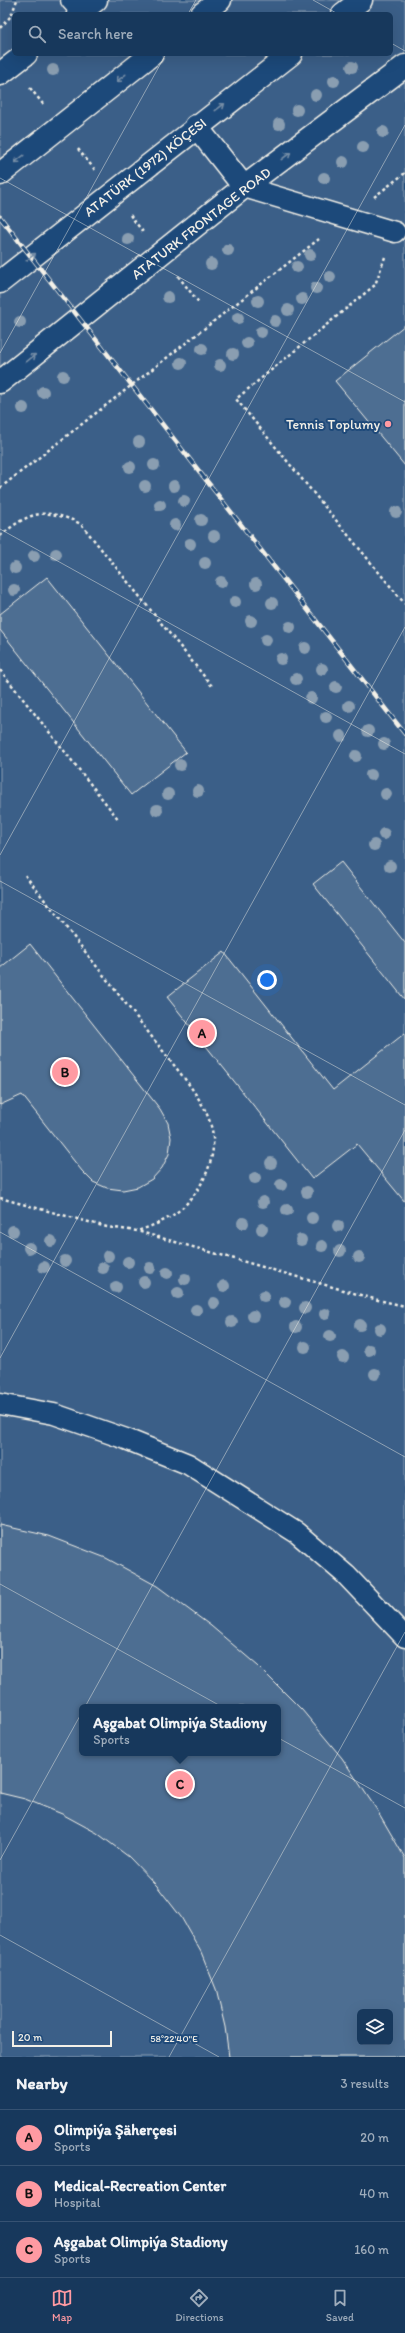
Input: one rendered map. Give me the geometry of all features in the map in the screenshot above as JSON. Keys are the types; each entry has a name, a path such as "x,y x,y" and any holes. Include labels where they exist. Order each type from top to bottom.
{"main road":[{"path":"205,12 220,0"},
{"path":"346,12 361,0"},
{"path":"0,74 23,56"},
{"path":"0,174 149,56"},
{"name":"ATATÜRK (1972) KÖÇESI","path":"0,282 196,126 288,56"},
{"name":"ATATURK FRONTAGE ROAD","path":"0,382 244,187 405,66"},
{"path":"196,126 244,187"}],"lane":[{"path":"244,187 395,232"},
{"path":"0,1404 54,1414 126,1438 188,1464 297,1533 346,1575 405,1637"}],"path":[{"path":"12,12 17,0"},
{"path":"0,28 12,13"},
{"path":"0,488 405,173"},
{"path":"395,232 375,285 236,399 405,604"},
{"path":"0,536 18,521 33,514 46,512 64,515 81,524 212,686"},
{"path":"0,670 119,820"},
{"path":"25,875 188,1082 208,1116 213,1138 212,1156 208,1169 198,1188 175,1214 158,1223 137,1231"},
{"path":"0,1198 107,1227 137,1231 378,1300 405,1306"}],"shaded area":[{"path":"0,0 405,0 405,2057 0,2057"}],"building":[{"name":"Tennis Toplumy","path":"405,325 405,466 335,381"},
{"path":"47,577 186,752 131,795 0,630 0,614"},
{"path":"341,862 405,943 405,1000 313,884"},
{"path":"30,944 160,1109 168,1123 171,1138 169,1154 162,1168 152,1179 138,1187 123,1190 107,1188 93,1182 82,1171 22,1095 0,1105 0,968"},
{"path":"224,952 333,1090 405,1033 405,1202 357,1144 312,1179 167,997"},
{"path":"0,1525 49,1536 106,1558 157,1586 211,1626 258,1666 302,1710 342,1758 377,1810 405,1858 405,2057 229,2057 225,2027 216,1989 201,1952 181,1917 157,1886 129,1857 97,1833 62,1814 25,1799 0,1793"}],"railway":[{"path":"0,217 405,734"}],"place":[{"name":"Tennis Toplumy","path":"388,424"},
{"name":"Olimpiýa Şäherçesi","path":"202,1033"},
{"name":"Medical-Recreation Center","path":"65,1072"},
{"name":"Aşgabat Olimpiýa Stadiony","path":"180,1784"}]}
